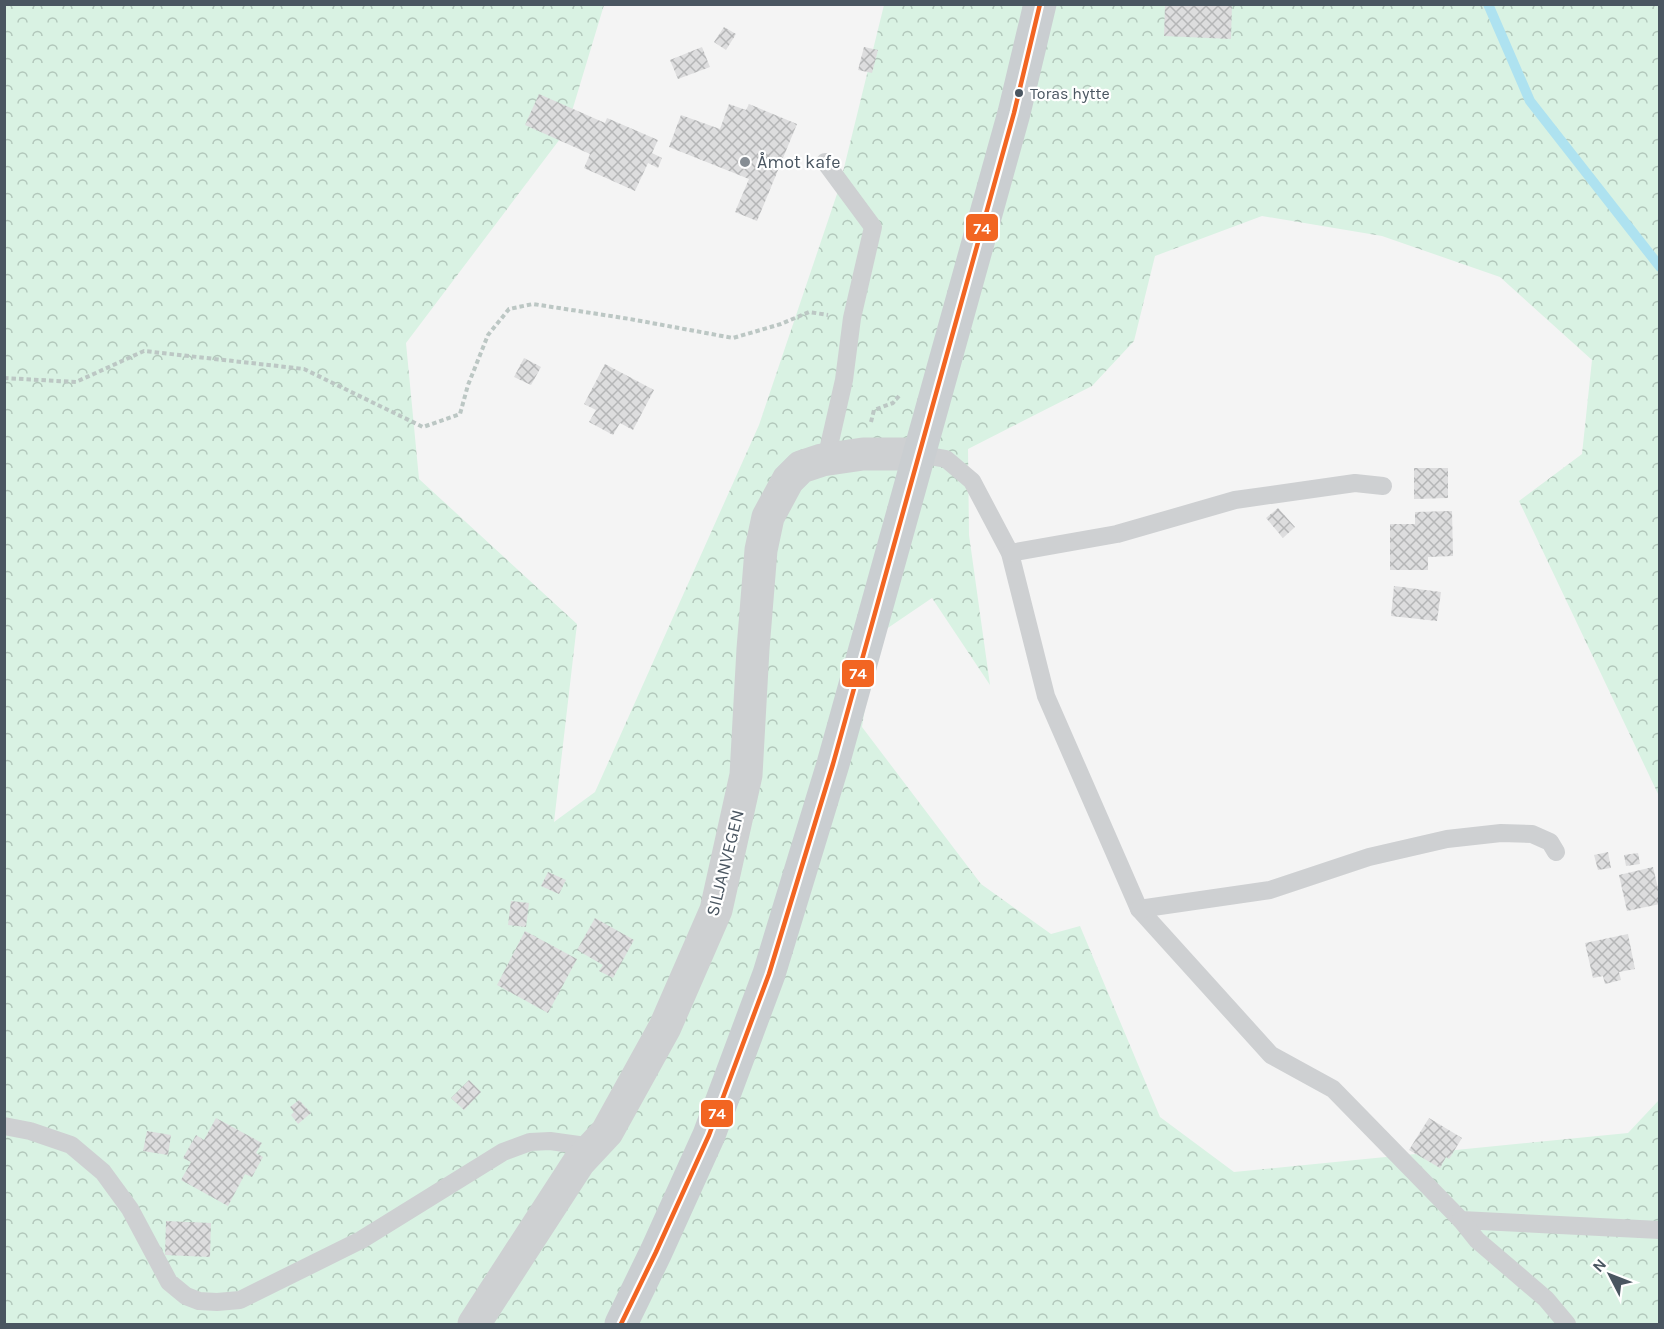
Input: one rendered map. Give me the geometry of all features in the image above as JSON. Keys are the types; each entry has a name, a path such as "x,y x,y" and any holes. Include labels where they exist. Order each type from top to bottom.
{"main road":[{"path":"621,1324 709,1134 769,974 833,764 1014,113 1040,4"}],"street":[{"name":"SILJANVEGEN","path":"474,1324 579,1162 607,1132 665,1027 716,910 746,775 753,638 761,550 768,518 788,480 801,467 826,459 863,454 918,454"}],"lane":[{"path":"825,162 873,227 852,318 844,380 826,459"},
{"path":"918,454 946,459 972,481 1010,553 1046,696 1139,909 1271,1055 1333,1089 1461,1220 1477,1240 1546,1299 1567,1324"},
{"path":"1010,553 1117,534 1235,500 1355,483 1383,486"},
{"path":"1139,909 1270,890 1369,857 1447,839 1502,833 1532,834 1550,842 1556,852"},
{"path":"4,1126 30,1131 71,1145 103,1172 130,1209 169,1282 186,1296 218,1302 240,1300 361,1240 504,1152 530,1142 550,1141 593,1147"},
{"path":"1461,1220 1659,1230"}],"path":[{"path":"4,378 76,382 144,351 304,369 423,427 460,414 468,385 488,335 509,309 532,304 733,338 781,324 809,312 852,318"}],"green space":[{"path":"5,5 604,5 566,131 406,343 419,479 577,624 554,822 595,792 759,425 839,188 884,5 1659,5 1659,796 1519,501 1582,454 1592,360 1500,277 1382,236 1262,216 1155,256 1134,341 1092,386 968,449 969,535 990,685 932,598 876,636 862,727 981,884 1051,934 1080,926 1160,1117 1234,1172 1628,1133 1659,1100 1659,1324 5,1324"}],"building":[{"path":"1165,4 1232,4 1231,39 1164,36"},
{"path":"724,27 736,34 726,50 714,42"},
{"path":"702,47 710,67 678,79 670,60"},
{"path":"864,47 878,50 872,73 858,70"},
{"path":"539,94 605,123 607,118 658,140 652,153 662,158 658,168 648,163 635,191 584,168 590,154 525,125"},
{"path":"729,104 746,110 749,104 797,124 757,221 735,212 749,179 669,147 681,115 720,129"},
{"path":"524,358 541,367 531,385 514,377"},
{"path":"605,364 654,390 633,430 620,423 613,435 589,422 596,410 584,404"},
{"path":"1414,468 1448,468 1448,498 1414,499"},
{"path":"1278,508 1295,527 1283,538 1266,518"},
{"path":"1452,511 1453,556 1428,557 1428,570 1390,570 1390,524 1415,524 1415,512"},
{"path":"1394,586 1441,592 1437,621 1391,616"},
{"path":"1608,852 1611,868 1598,870 1594,855"},
{"path":"1638,853 1640,864 1626,866 1624,855"},
{"path":"1653,867 1660,904 1627,911 1619,875"},
{"path":"548,872 566,880 559,894 541,886"},
{"path":"511,901 529,903 526,927 508,925"},
{"path":"595,918 634,940 613,978 599,971 603,965 577,950"},
{"path":"525,931 577,959 548,1013 497,985"},
{"path":"1628,934 1635,969 1619,972 1621,980 1605,984 1603,976 1593,978 1585,943"},
{"path":"469,1080 481,1092 464,1110 451,1098"},
{"path":"299,1100 311,1113 298,1124 291,1115 294,1112 290,1107"},
{"path":"216,1118 262,1143 256,1153 263,1157 252,1177 245,1174 228,1206 181,1180 191,1162 183,1158 196,1135 204,1140"},
{"path":"1429,1118 1462,1138 1449,1159 1446,1157 1440,1168 1409,1150"},
{"path":"147,1131 171,1135 168,1155 143,1151"},
{"path":"166,1221 211,1223 210,1257 165,1255"}],"waterway":[{"path":"1488,4 1530,101 1660,267"}],"transit line":[{"name":"74","path":"621,1324 709,1135 769,974 833,764 1014,113 1040,4"}],"place":[{"name":"Toras hytte","path":"1019,93"},
{"name":"Åmot kafe","path":"745,162"}]}
